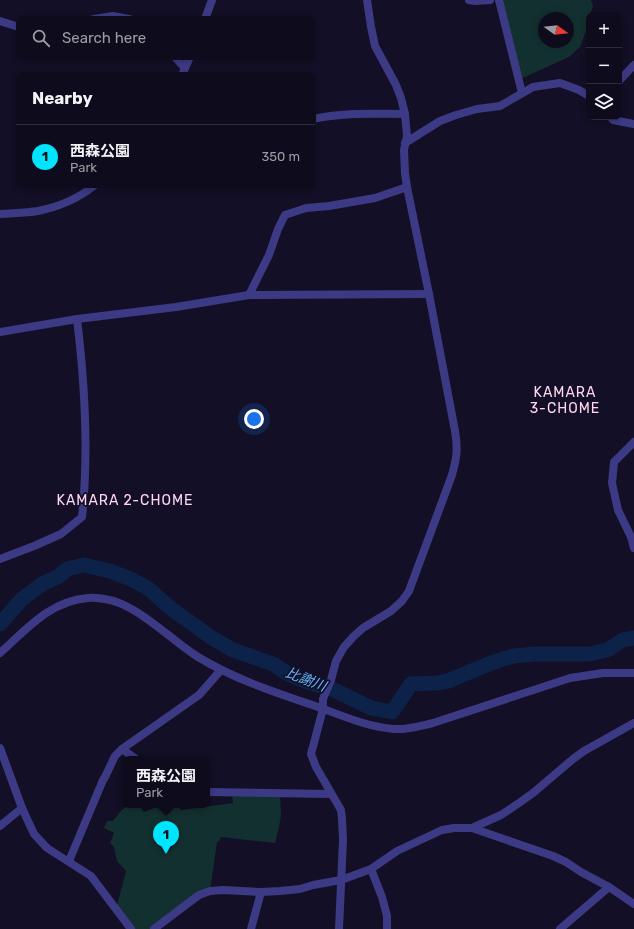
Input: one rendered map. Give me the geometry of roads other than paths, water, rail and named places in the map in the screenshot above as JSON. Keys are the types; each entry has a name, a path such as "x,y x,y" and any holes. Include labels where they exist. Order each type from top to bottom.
{"street":[{"path":"206,16 212,0"},
{"path":"339,929 343,857 343,827 341,810 316,767 311,754 324,700 336,661 344,647 363,628 397,606 409,591 452,475 456,459 457,443 407,187 404,150 406,136 405,114 402,98 375,46 367,0"},
{"path":"469,0 490,0"},
{"path":"499,0 522,93"},
{"path":"0,21 16,26"},
{"path":"177,60 184,72"},
{"path":"184,72 189,60"},
{"path":"622,78 634,65"},
{"path":"405,143 440,122 456,115 477,109 500,106 533,87 560,83 580,90 586,94"},
{"path":"316,118 353,114 405,114"},
{"path":"613,120 634,124"},
{"path":"249,295 269,256 278,229 285,215 306,208 329,206 375,198 407,187"},
{"path":"0,214 38,211 56,206 75,199 91,188"},
{"path":"0,332 77,319 176,307 249,295 429,294"},
{"path":"0,559 61,534 82,517 85,492 86,448 82,363 77,319"},
{"path":"634,442 614,462 612,483 618,510 631,537 634,548"},
{"path":"0,653 41,616 61,605 75,600 100,598 114,601 128,607 148,619 197,656 250,684 370,725 395,729 410,729 433,723 570,678 603,673 634,673"},
{"path":"69,862 103,780 115,756 122,749 199,695 221,670"},
{"path":"472,828 501,815 533,793 578,755 634,723"},
{"path":"0,748 2,759 34,834 48,848 92,876 131,929"},
{"path":"122,749 132,756"},
{"path":"210,792 331,794"},
{"path":"0,826 22,808"},
{"path":"154,929 199,895 210,891 280,891 300,889 341,880 371,869 397,851 442,830 454,828 472,828 553,856 566,862 634,904"},
{"path":"371,869 382,897 387,916 387,929"},
{"path":"560,929 608,887"},
{"path":"251,929 261,892"}],"waterway":[{"name":"比謝川","path":"0,624 22,599 42,584 59,576 67,569 84,565 110,571 133,580 149,589 169,607 212,638 233,650 273,664 288,674 332,689 371,708 392,712 411,684 448,681 491,663 513,656 535,654 590,654 607,650 623,640 634,638"}],"place":[{"name":"西森公園","path":"166,854"}],"district":[{"name":"KAMARA 3-CHOME","path":"565,400"},
{"name":"KAMARA 2-CHOME","path":"125,500"}]}
